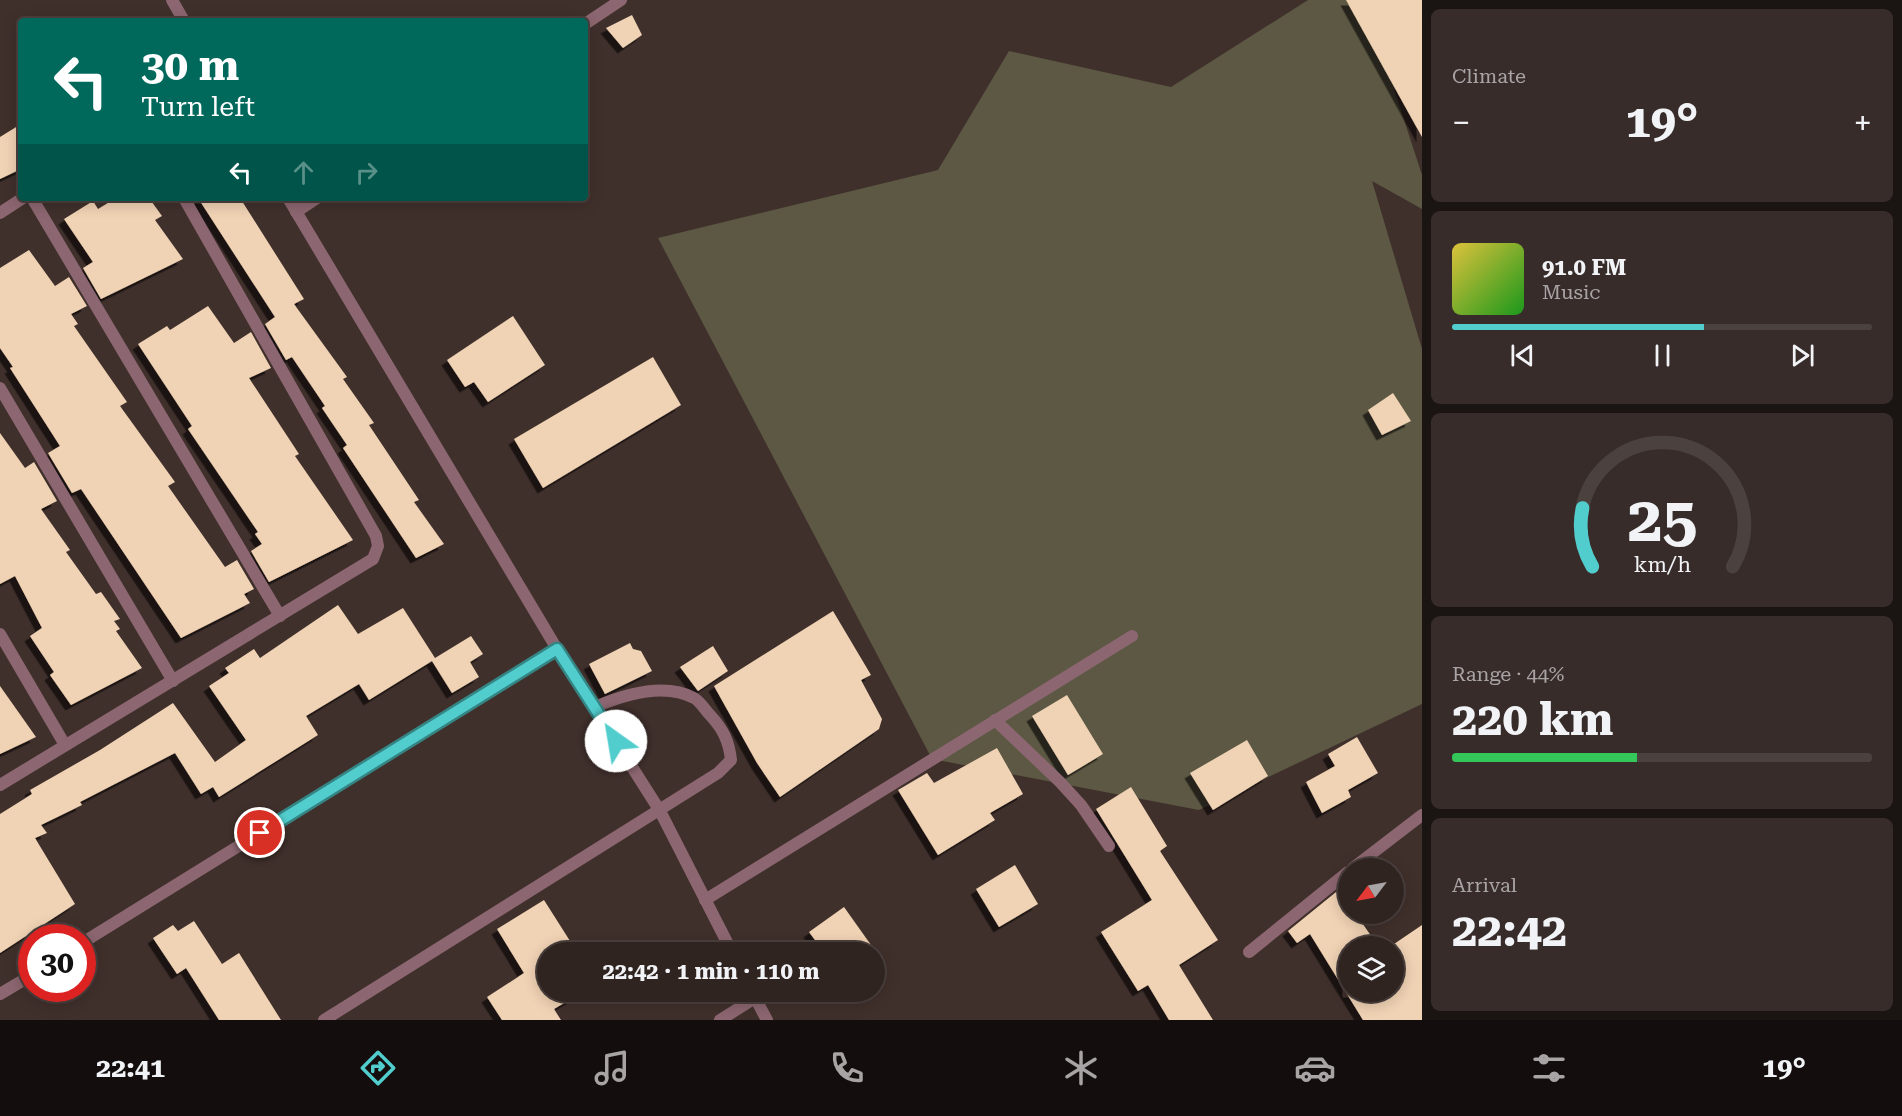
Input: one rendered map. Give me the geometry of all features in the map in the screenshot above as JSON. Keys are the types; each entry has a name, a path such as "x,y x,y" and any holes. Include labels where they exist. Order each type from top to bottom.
{"street":[{"path":"172,0 182,18"},
{"path":"588,22 621,0"},
{"path":"0,213 18,201"},
{"path":"34,201 280,616"},
{"path":"0,785 373,559 378,546 375,536 186,201"},
{"path":"290,201 557,649 660,811 727,942"},
{"path":"296,212 312,201"},
{"path":"0,388 173,681"},
{"path":"0,634 65,745"},
{"path":"705,900 1132,636"},
{"path":"96,934 557,649"},
{"path":"324,1020 660,811 718,773 731,760 729,742 719,724 694,698 667,691 621,696 595,707"},
{"path":"994,720 1067,790 1109,846"},
{"path":"1366,858 1422,815"},
{"path":"1249,952 1338,880"},
{"path":"0,994 18,983"},
{"path":"720,1020 744,1002"},
{"path":"758,1002 767,1020"}],"shaded area":[{"path":"1308,0 1365,0 1422,175 1422,209 1372,181 1422,349 1422,704 1199,810 932,759 658,238 938,170 1009,51 1171,87"}],"building":[{"path":"1346,0 1422,0 1422,137"},
{"path":"632,15 642,35 623,48 606,28"},
{"path":"18,126 18,170 0,179 0,137"},
{"path":"93,201 98,209 111,201 151,201 162,216 155,220 183,259 101,299 83,268 93,262 64,219"},
{"path":"200,201 242,201 304,299 294,304 347,377 343,379 374,423 369,425 419,500 414,502 444,544 416,558 343,448 347,445 322,408 325,406 292,357 286,360 265,324 275,317"},
{"path":"29,250 55,286 69,277 87,306 71,314 78,324 74,326 127,402 120,406 175,482 168,486 225,567 237,560 254,589 244,594 250,603 181,638 81,489 72,493 48,453 60,446 10,368 13,367 0,348 0,268"},
{"path":"208,306 234,343 251,332 271,368 249,378 299,454 295,456 353,540 269,582 251,551 262,544 255,534 258,532 188,429 192,426 138,344 167,326 170,330"},
{"path":"513,316 545,365 488,402 474,382 465,387 447,360"},
{"path":"653,357 681,405 543,488 514,439"},
{"path":"1393,393 1411,421 1382,435 1368,410"},
{"path":"0,433 25,468 34,462 57,501 41,509 70,550 66,552 96,594 101,592 120,619 114,621 120,629 116,631 142,668 71,705 50,675 54,672 30,636 42,628 15,576 0,584"},
{"path":"338,605 358,634 403,608 435,658 471,636 483,654 470,662 479,677 452,693 432,661 369,700 359,684 306,716 318,735 219,797 213,787 201,794 175,753 80,802 82,805 41,825 47,833 35,838 75,904 44,924 18,924 18,941 0,953 0,814 32,794 30,790 100,750 173,703 215,762 246,740 209,686 229,673 225,668 254,649 260,658"},
{"path":"833,611 871,675 861,680 882,719 879,729 780,797 757,763 714,686"},
{"path":"630,643 633,649 641,651 652,671 605,694 589,664"},
{"path":"713,646 728,671 698,691 680,667"},
{"path":"0,686 36,737 0,754"},
{"path":"1067,695 1103,754 1068,775 1032,716"},
{"path":"1357,737 1378,773 1348,790 1351,797 1322,813 1306,782 1335,766 1328,754"},
{"path":"1247,740 1268,776 1213,810 1190,773"},
{"path":"997,748 1023,794 990,813 995,820 938,855 898,790 927,773 934,783"},
{"path":"1131,787 1167,846 1160,851 1218,940 1179,965 1213,1020 1169,1020 1148,985 1138,991 1101,932 1152,900 1096,809"},
{"path":"1015,865 1038,904 999,927 976,889"},
{"path":"1338,890 1338,924 1363,924 1371,936 1338,936 1338,979 1310,934 1297,943 1288,931"},
{"path":"544,900 571,942 537,942 537,1002 566,1002 554,1009 561,1020 502,1020 487,997 524,973 497,929"},
{"path":"844,907 869,942 816,942 809,932"},
{"path":"194,921 222,964 239,953 281,1020 219,1020 186,968 177,974 153,938 173,925 178,931"},
{"path":"1422,925 1422,1020 1363,1020 1352,1002 1404,1002 1404,937"}],"route":[{"path":"260,833 557,649 616,741"}]}
